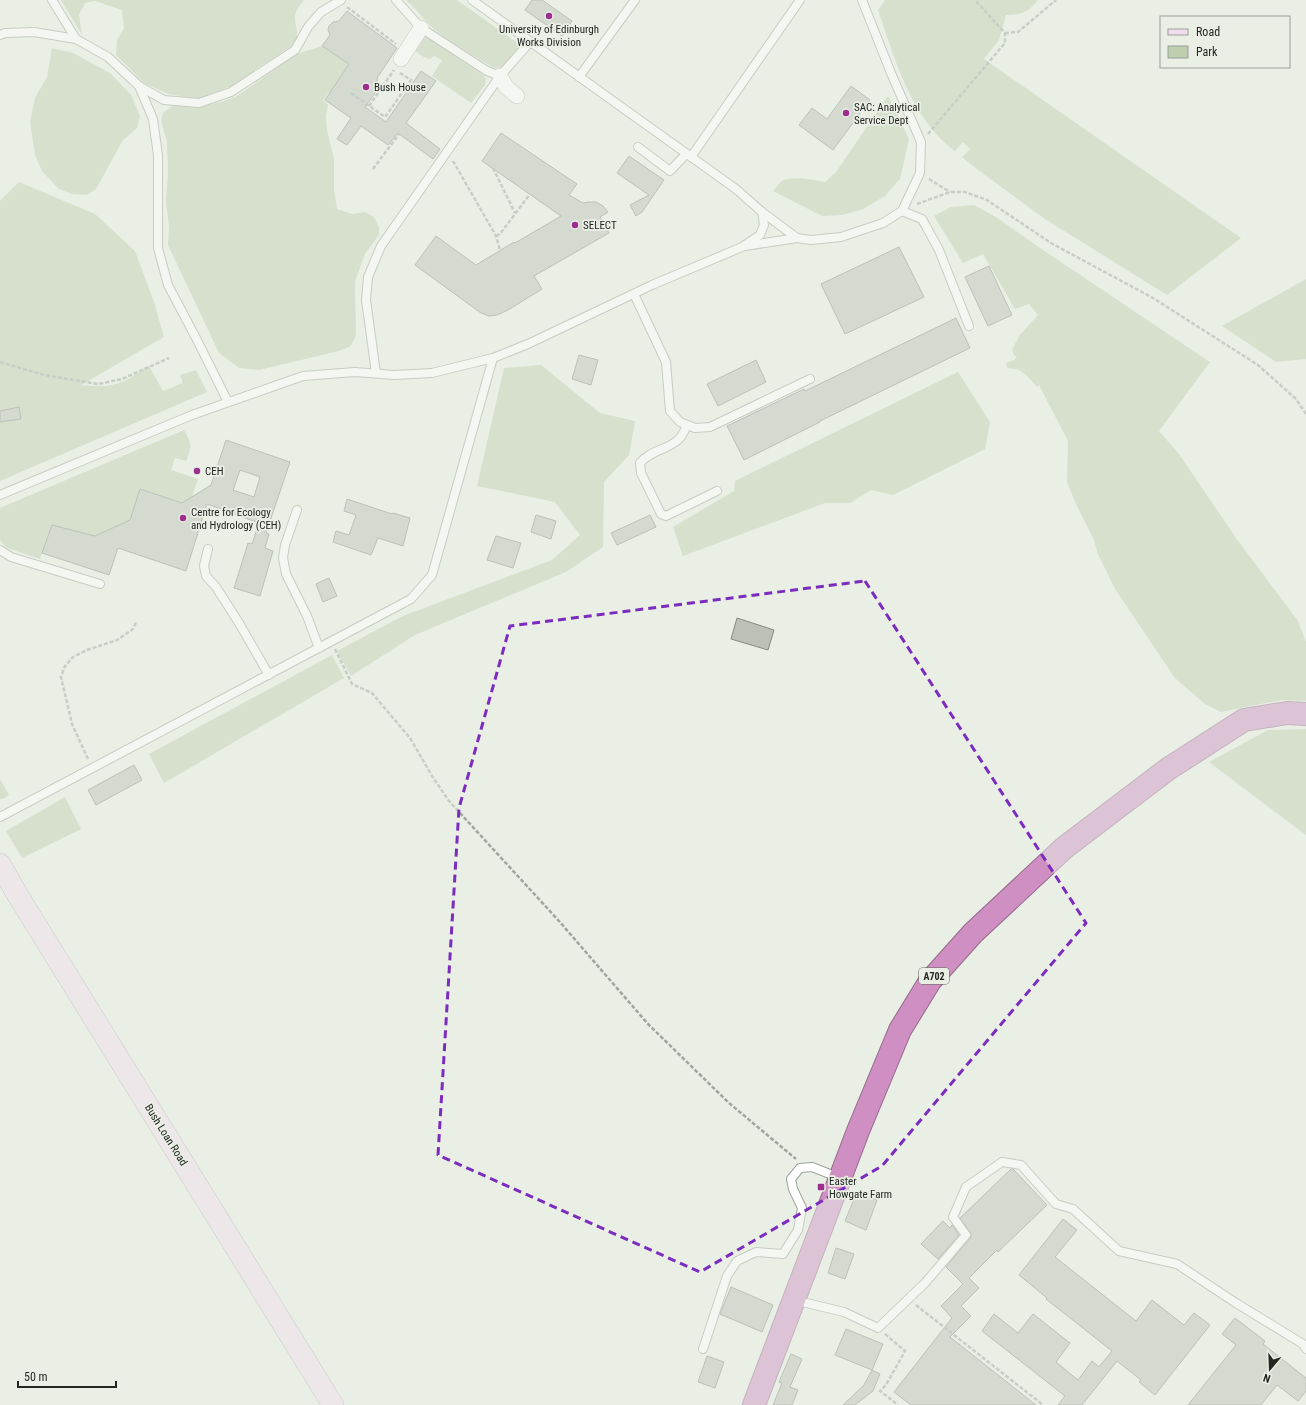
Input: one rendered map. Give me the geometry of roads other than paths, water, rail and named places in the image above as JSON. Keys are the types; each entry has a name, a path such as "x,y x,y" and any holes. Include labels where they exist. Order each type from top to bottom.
{"highway":[{"name":"A702","path":"754,1405 840,1178 900,1030 930,981 973,933 1064,848 1168,769 1244,720 1287,713 1306,714"}],"street":[{"path":"404,55 421,28"},
{"path":"500,76 506,87 517,96"},
{"name":"Bush Loan Road","path":"0,864 333,1405"}],"lane":[{"path":"52,0 76,39"},
{"path":"0,35 5,33 34,32 76,39 108,58 139,86 164,100 199,103 231,92 295,50 308,27 322,12 340,0"},
{"path":"396,0 421,28 487,71 500,76"},
{"path":"472,0 736,189 762,212 797,238"},
{"path":"579,77 635,0"},
{"path":"638,147 670,171 688,155 800,0"},
{"path":"742,247 797,238 811,240 841,237 883,223 902,211 920,173 921,142 891,73 862,0"},
{"path":"376,373 366,300 368,277 381,246 500,76 530,42"},
{"path":"139,86 153,119 158,155 158,248 168,285 193,342 228,402"},
{"path":"902,211 922,219 939,250 969,326"},
{"path":"0,495 192,415 303,376 355,372 394,375 432,373 493,358 528,344 634,294 742,247 760,235 764,225 762,212"},
{"path":"634,294 666,362 670,411 680,422 695,428 710,427 810,378"},
{"path":"0,817 411,599 432,575 493,358"},
{"path":"687,425 683,435 678,441 644,457 640,463 641,473 661,514 666,516 717,491"},
{"path":"297,510 282,558 286,574 307,616 319,648"},
{"path":"208,549 204,566 206,576 216,587 239,623 269,675"},
{"path":"0,550 11,557 100,584"},
{"path":"793,1300 844,1312 878,1328 925,1283 966,1235 953,1217 966,1187 1002,1162 1021,1165 1056,1204 1073,1209 1119,1251 1177,1264 1236,1304 1303,1344 1306,1349"},
{"path":"703,1348 727,1276 737,1261 756,1252 783,1254 798,1230 802,1208 793,1189 791,1179 800,1168 806,1167 812,1167 840,1178"}],"place":[{"name":"University of Edinburgh Works Division","path":"549,16"},
{"name":"Bush House","path":"366,87"},
{"name":"SAC: Analytical Service Dept","path":"846,113"},
{"name":"SELECT","path":"575,225"},
{"name":"CEH","path":"197,471"},
{"name":"Centre for Ecology and Hydrology (CEH)","path":"183,518"},
{"name":"Easter Howgate Farm","path":"821,1187"}]}
